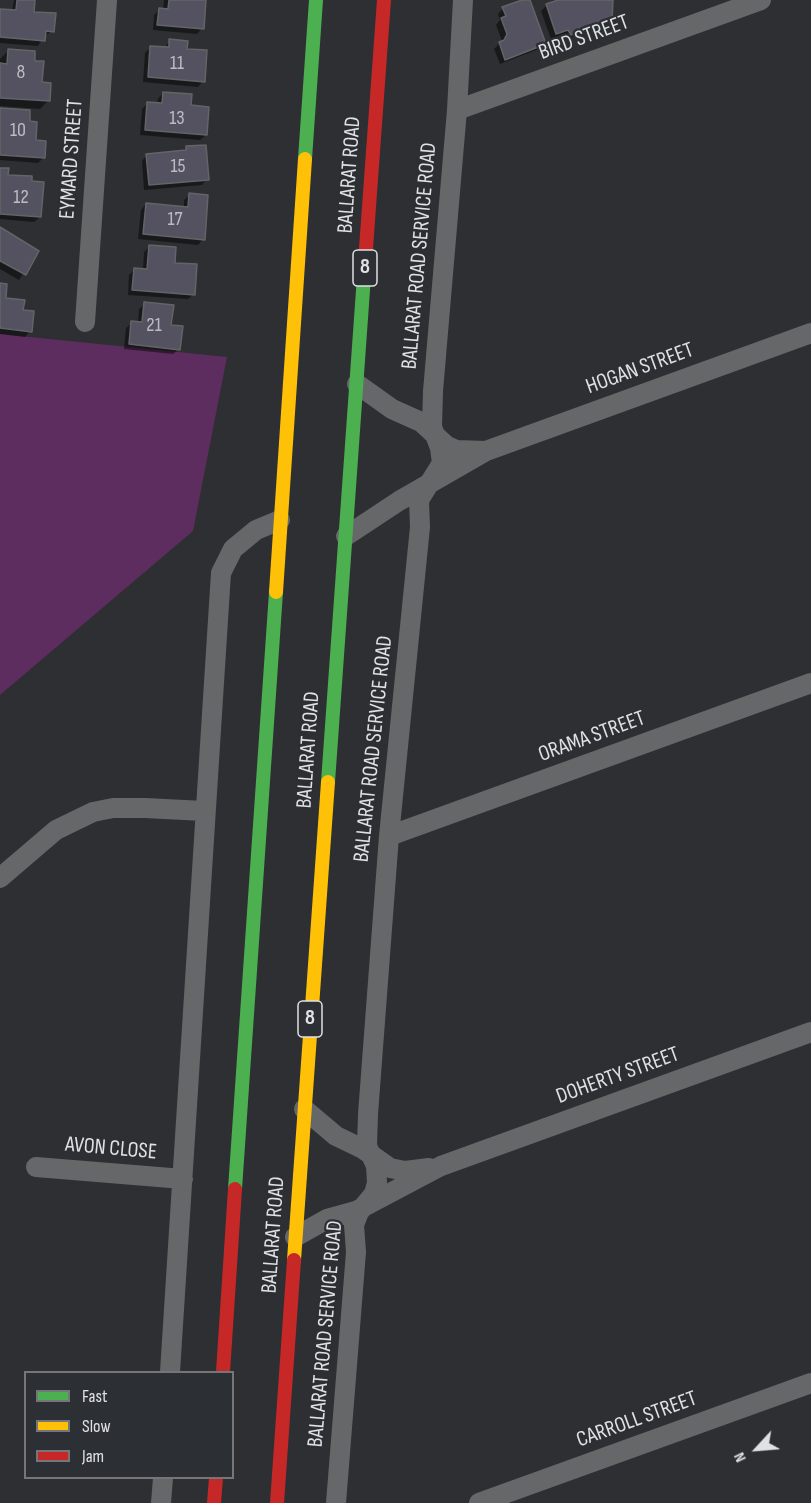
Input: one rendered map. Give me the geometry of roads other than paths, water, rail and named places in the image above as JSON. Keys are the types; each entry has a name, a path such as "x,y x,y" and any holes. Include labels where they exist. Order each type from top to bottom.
{"highway":[{"name":"BALLARAT ROAD","path":"223,1371 316,0"},
{"name":"BALLARAT ROAD","path":"278,1503 384,0"},
{"path":"214,1503 216,1479"}],"street":[{"name":"EYMARD STREET","path":"85,322 107,0"},
{"name":"BALLARAT ROAD SERVICE ROAD","path":"336,1503 356,1252 354,1227 363,1208 372,1198 377,1183 376,1166 367,1142 368,1114 389,836 420,527 419,500 442,463 440,448 434,434 432,392 457,110 463,0"},
{"name":"BIRD STREET","path":"457,110 761,0"},
{"name":"HOGAN STREET","path":"346,536 428,484 486,451 811,333"},
{"name":"HOGAN STREET","path":"357,384 398,412 421,422 453,449 486,451"},
{"path":"170,1371 204,812 222,573 233,549 255,530 280,520"},
{"name":"ORAMA STREET","path":"389,836 811,683"},
{"path":"0,878 56,830 93,812 113,808 145,807 204,812"},
{"name":"DOHERTY STREET","path":"295,1237 327,1219 363,1208 441,1166 811,1032"},
{"name":"DOHERTY STREET","path":"304,1109 336,1136 384,1164 399,1170 441,1166"},
{"name":"AVON CLOSE","path":"36,1167 183,1179"},
{"name":"CARROLL STREET","path":"479,1503 811,1383"},
{"path":"161,1503 163,1479"}]}
